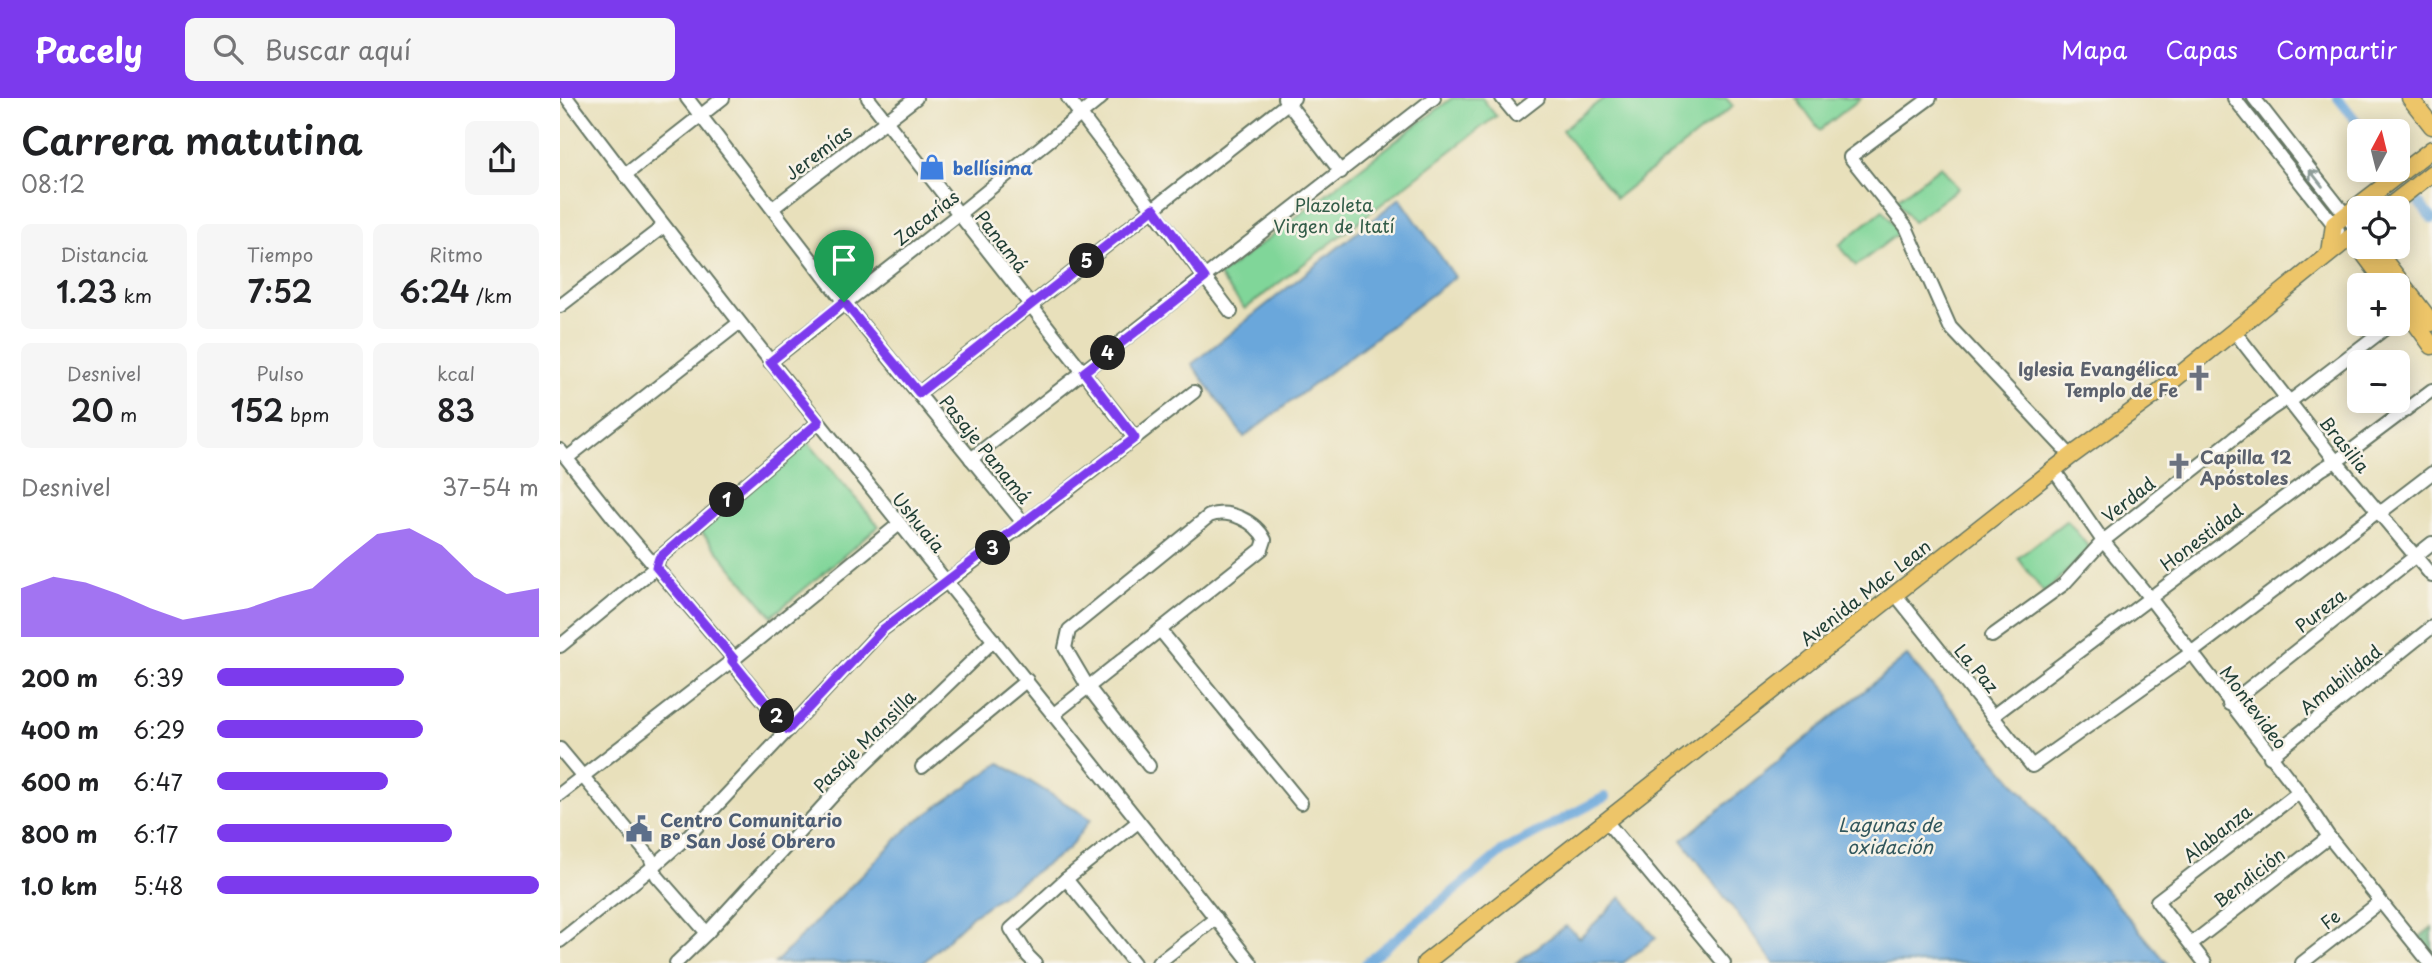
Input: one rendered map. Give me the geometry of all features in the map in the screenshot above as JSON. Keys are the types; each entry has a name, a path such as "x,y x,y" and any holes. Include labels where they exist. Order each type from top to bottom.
{"main road":[{"path":"2410,98 2432,126"},
{"path":"2330,253 2339,220 2432,149"},
{"path":"2402,196 2428,176"},
{"name":"Avenida Mac Lean","path":"1426,963 2071,456 2156,394 2347,240"},
{"path":"2368,259 2379,273"},
{"path":"2410,311 2432,323"},
{"path":"2410,315 2432,346"}],"street":[{"name":"Ushuaia","path":"567,98 898,525 1027,680 1251,963"},
{"name":"Pasaje Panamá","path":"687,98 844,302 1024,524"},
{"path":"625,175 723,98"},
{"name":"Panamá","path":"868,98 1135,438"},
{"name":"Jeremías","path":"773,208 916,98"},
{"path":"1068,98 1231,312"},
{"name":"Zacarías","path":"770,362 960,214 1101,98"},
{"path":"971,459 1434,98"},
{"path":"1502,98 1516,115 1538,98"},
{"path":"1930,98 1850,157 1906,227 1950,327 2071,456"},
{"path":"2234,98 2347,226"},
{"path":"2254,98 2339,220"},
{"path":"919,393 1289,100 1341,172"},
{"path":"560,306 664,226"},
{"path":"739,323 563,454 788,730"},
{"name":"Brasilia","path":"2234,331 2377,512 2432,576"},
{"name":"Verdad","path":"1992,636 2064,583 2103,541 2286,399 2292,400 2375,336"},
{"name":"Honestidad","path":"1993,715 2432,390"},
{"path":"560,941 689,835 883,629 1194,392"},
{"path":"560,646 656,567 659,558 819,422"},
{"name":"Montevideo","path":"2054,470 2103,541 2298,792 2329,838 2430,963"},
{"path":"2191,653 2432,473"},
{"path":"1054,714 1088,687 1160,630 1262,549 1265,540 1261,532 1236,515 1224,512 1209,516 1069,630 1065,648 1088,687 1149,766"},
{"path":"560,794 733,660 898,525"},
{"name":"Pureza","path":"2229,704 2432,543"},
{"name":"La Paz","path":"1895,594 2032,765 2191,653"},
{"name":"Amabilidad","path":"2270,757 2432,627"},
{"path":"1160,630 1301,803"},
{"name":"Pasaje Mansilla","path":"676,963 707,933 835,793 994,640"},
{"path":"922,767 1027,680"},
{"path":"560,749 650,857 657,876 707,933"},
{"name":"Alabanza","path":"2191,944 2157,901 2298,792"},
{"path":"1606,821 1724,963"},
{"path":"1027,961 1011,929 1066,879 1139,822"},
{"name":"Bendición","path":"2191,944 2329,838"},
{"path":"1066,879 1134,963"},
{"name":"Fe","path":"2302,963 2379,902"},
{"path":"1158,963 1216,918"},
{"path":"2191,944 2206,963"}],"green space":[{"name":"Plazoleta Virgen de Itatí","path":"1452,98 1482,98 1496,116 1245,309 1219,276"},
{"path":"1604,98 1726,98 1733,106 1616,198 1562,130"},
{"path":"1796,98 1861,98 1820,130"},
{"path":"2242,98 2250,98 2332,204 2326,208"},
{"path":"1941,166 1958,188 1913,222 1896,200"},
{"path":"1883,210 1900,232 1856,266 1839,245"},
{"path":"806,440 879,526 772,616 700,530"},
{"path":"2067,520 2090,549 2044,593 2018,558"},
{"path":"2432,927 2432,961 2417,939"}],"water":[{"path":"1400,198 1455,277 1244,437 1192,364"},
{"name":"Lagunas de oxidación","path":"1907,656 2167,963 1774,963 1682,840"},
{"path":"1000,763 1091,819 1068,849 972,916 923,963 775,963 911,825"},
{"path":"1621,897 1656,938 1623,963 1516,963 1566,926 1580,938"}],"waterway":[{"path":"2338,98 2355,119"},
{"path":"2419,203 2432,219"},
{"path":"1366,963 1504,850 1605,797"}],"place":[{"name":"bellísima","path":"932,167"},
{"name":"Iglesia Evangélica Templo de Fe","path":"2199,378"},
{"name":"Capilla 12 Apóstoles","path":"2179,466"},
{"name":"Centro Comunitario B° San José Obrero","path":"639,829"}],"route":[{"path":"1154,208 1205,278 1084,372 1135,438 883,629 788,730 732,661 734,659 656,567 659,558 819,422 770,362 844,302 919,393 1154,208"}]}
